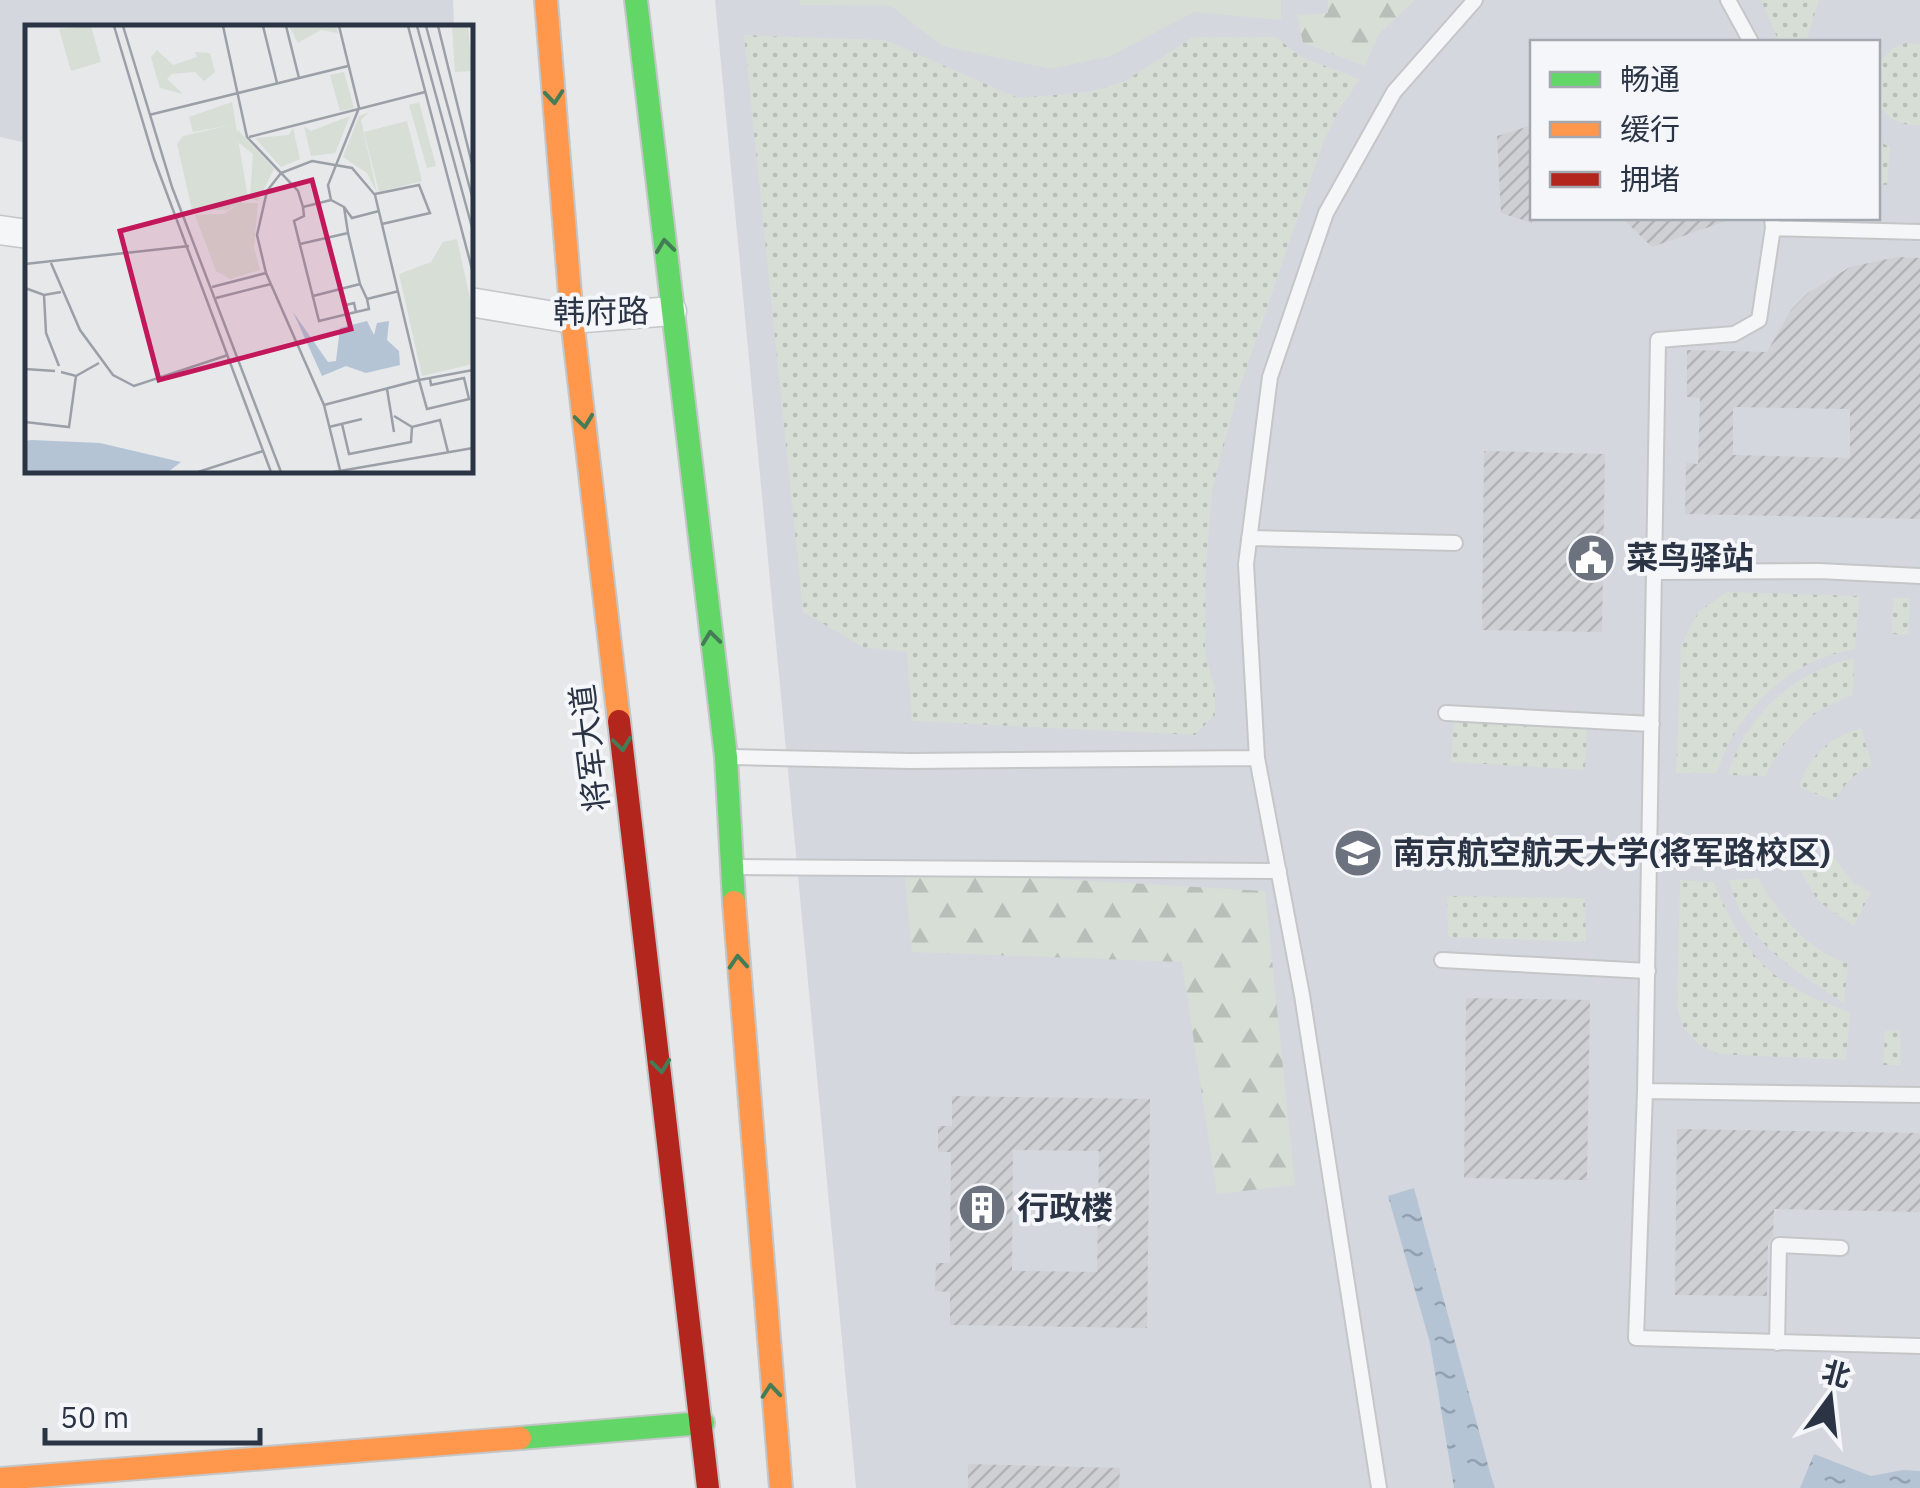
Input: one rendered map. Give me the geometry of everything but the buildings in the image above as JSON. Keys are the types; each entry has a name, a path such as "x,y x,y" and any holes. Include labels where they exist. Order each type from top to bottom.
{"main road":[{"name":"将军大道","path":"546,0 572,319 708,1488"},
{"path":"636,0 726,756 731,867 781,1488"},
{"path":"0,1479 703,1423"}],"street":[{"path":"0,230 25,234"},
{"name":"韩府路","path":"472,302 572,319 672,311"}],"lane":[{"path":"1378,1488 1302,996 1257,758 1246,564 1270,377 1326,213 1394,92 1474,0"},
{"path":"1728,0 1749,40"},
{"path":"1920,232 1772,223 1758,320 1734,334 1658,340 1646,1091 1636,1338 1920,1346"},
{"path":"1249,538 1455,544"},
{"path":"1654,572 1819,570 1920,576"},
{"path":"1446,713 1652,724"},
{"path":"726,756 910,761 1257,758"},
{"path":"731,867 1279,871"},
{"path":"1442,960 1648,971"},
{"path":"1646,1091 1920,1095"},
{"path":"1776,1343 1779,1245 1841,1248"}],"shaded area":[{"path":"0,0 453,0 454,25 25,25 25,143 0,137"},
{"name":"南京航空航天大学(将军路校区)","path":"715,0 1920,0 1920,1488 856,1488"}],"green space":[{"path":"800,0 1281,0 1281,20 1194,12 1111,56 1051,69 942,46 891,6 800,5"},
{"path":"1328,0 1415,0 1379,34 1365,66 1303,43 1297,15 1328,13"},
{"path":"1761,0 1819,0 1807,40 1778,40"},
{"path":"744,35 885,40 1018,98 1088,92 1125,81 1193,37 1276,37 1301,57 1360,79 1323,143 1237,396 1212,491 1205,653 1215,689 1215,715 1195,735 912,721 907,652 863,647 803,612"},
{"path":"1906,43 1920,44 1920,125 1896,121 1880,106 1880,62 1893,48"},
{"path":"1880,142 1890,147 1887,185 1880,184"},
{"path":"1727,592 1859,596 1855,649 1808,664 1769,691 1738,729 1717,773 1676,773 1681,645 1699,611"},
{"path":"1893,598 1910,598 1908,635 1892,634"},
{"path":"1854,658 1853,695 1824,708 1800,726 1765,776 1728,775 1746,734 1775,699 1812,673"},
{"path":"1454,720 1587,729 1585,770 1451,762"},
{"path":"1861,728 1872,765 1850,780 1834,801 1799,787 1808,766 1822,749"},
{"path":"1831,854 1854,883 1871,892 1854,926 1818,901 1798,867"},
{"path":"904,870 1265,891 1295,1185 1217,1194 1182,962 912,952"},
{"path":"1758,878 1795,930 1819,949 1848,964 1844,1003 1773,953 1747,922 1729,880"},
{"path":"1680,880 1714,882 1738,931 1764,966 1800,991 1850,1012 1846,1060 1717,1054 1696,1042 1683,1027 1677,1006"},
{"path":"1447,896 1585,898 1586,942 1448,937"},
{"path":"1900,1030 1901,1065 1883,1065 1885,1031"}],"water":[{"path":"1414,1188 1495,1488 1454,1488 1430,1343 1388,1196"},
{"path":"1814,1454 1871,1476 1920,1471 1920,1488 1800,1488"}],"traffic: fast":[{"path":"636,0 726,757 734,902"},
{"path":"520,1438 703,1423"}],"traffic: slow":[{"path":"546,0 572,319 619,721"},
{"path":"734,902 781,1488"},
{"path":"0,1479 520,1438"}],"traffic: jam":[{"path":"619,721 708,1488"}],"place":[{"name":"菜鸟驿站","path":"1591,558"},
{"name":"南京航空航天大学(将军路校区)","path":"1358,853"},
{"name":"行政楼","path":"982,1208"}]}
